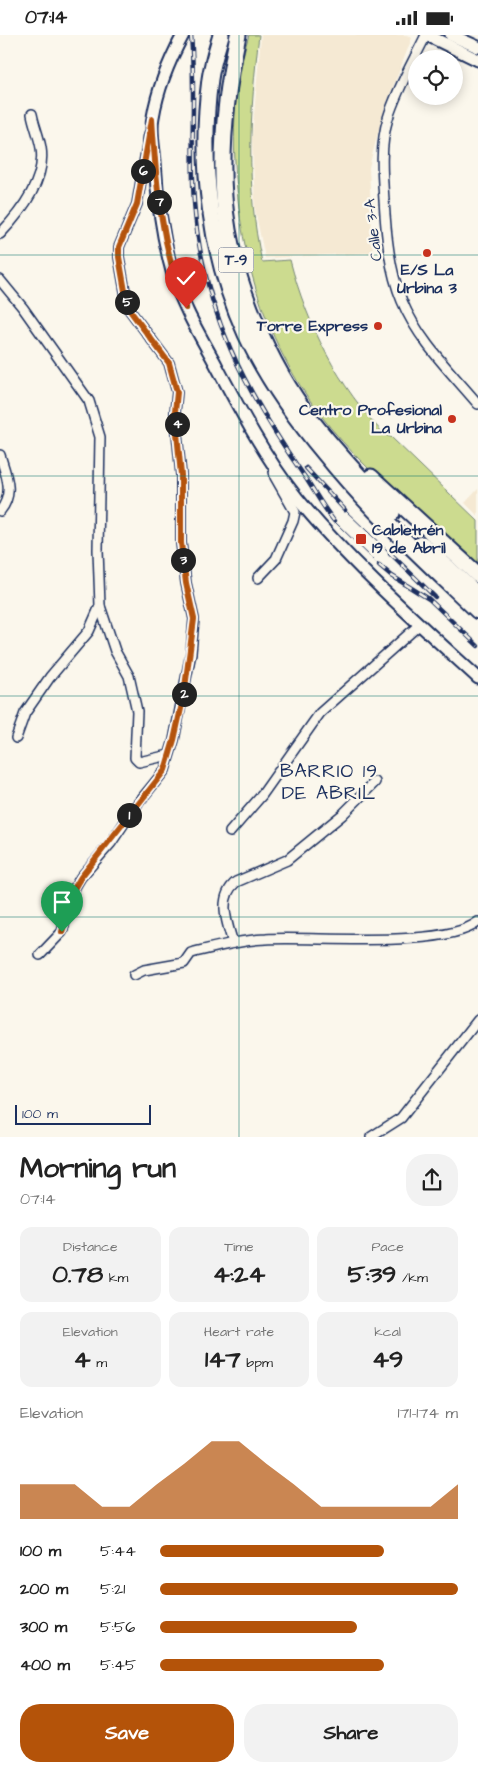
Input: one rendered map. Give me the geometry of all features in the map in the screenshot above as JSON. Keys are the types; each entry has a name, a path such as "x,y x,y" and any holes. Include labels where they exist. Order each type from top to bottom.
{"highway":[{"name":"T-9","path":"221,35 210,77 206,121 209,199 222,264 246,334 278,392 325,455 402,538 478,611"},
{"name":"T-9","path":"238,35 230,75 223,156 224,198 237,265 254,317 271,355 304,410 404,526 478,595"},
{"path":"344,457 364,470 478,575"}],"street":[{"path":"427,35 478,60"},
{"name":"Calle 3-A","path":"427,35 398,91 388,119 381,155 385,225 393,268 402,301 441,363 478,404"},
{"path":"451,35 478,47"},
{"path":"40,955 62,932 75,887 81,877 165,770 184,695 194,619 186,583 181,543 181,475 175,412 177,392 169,363 128,308 119,257 119,247 137,204 152,119 163,79 181,36"},
{"path":"0,234 26,200 40,175 42,149 32,113"},
{"path":"152,119 156,184 173,276 198,331 236,402 272,463 298,498 329,534 419,625 478,678"},
{"path":"0,279 89,401 100,437 98,550 100,606 115,651 129,676 137,711 135,758 139,762 169,755"},
{"path":"0,455 8,479 9,496 0,511"},
{"path":"258,578 276,559 293,521 295,511 275,477 272,463"},
{"path":"16,738 25,713 50,677 89,631 100,606"},
{"path":"230,832 273,780 320,713 419,625"},
{"path":"233,943 224,913 226,893 230,887 236,882 287,861 342,815 375,782"},
{"path":"134,975 144,970 184,963 191,953 233,943 266,939 424,937 461,931 478,922"},
{"path":"371,1137 401,1118 478,1020"}],"shaded area":[{"path":"261,35 407,35 412,38 384,110 369,167 373,253 265,258 255,210 252,137"},
{"path":"478,489 478,516 465,503"}],"green space":[{"path":"249,35 259,35 253,92 251,177 253,205 262,262 290,260 305,308 315,331 326,353 353,396 385,435 391,437 478,521 478,567 385,484 330,427 290,369 274,338 261,305 251,271 243,236 236,179 234,138 236,96 243,55"}],"tram line":[{"path":"345,510 390,553"},
{"path":"334,521 379,565"}],"railway":[{"path":"191,35 194,202 206,279 217,315 247,383 285,448 334,521"},
{"path":"306,468 345,510"},
{"path":"390,553 435,597"},
{"path":"379,565 392,576 429,599 478,646"}],"place":[{"name":"E/S La Urbina 3","path":"427,253"},
{"name":"Torre Express","path":"378,326"},
{"name":"Centro Profesional La Urbina","path":"452,419"},
{"name":"Cabletrén 19 de Abril","path":"361,539"}],"district":[{"name":"BARRIO 19 DE ABRIL","path":"329,782"}],"route":[{"path":"62,932 75,887 81,877 110,843 135,807 165,770 184,695 193,633 194,619 186,583 181,543 181,475 175,412 177,392 169,363 128,308 119,257 119,247 137,204 152,119 156,184 166,243 173,276 186,308"}]}
